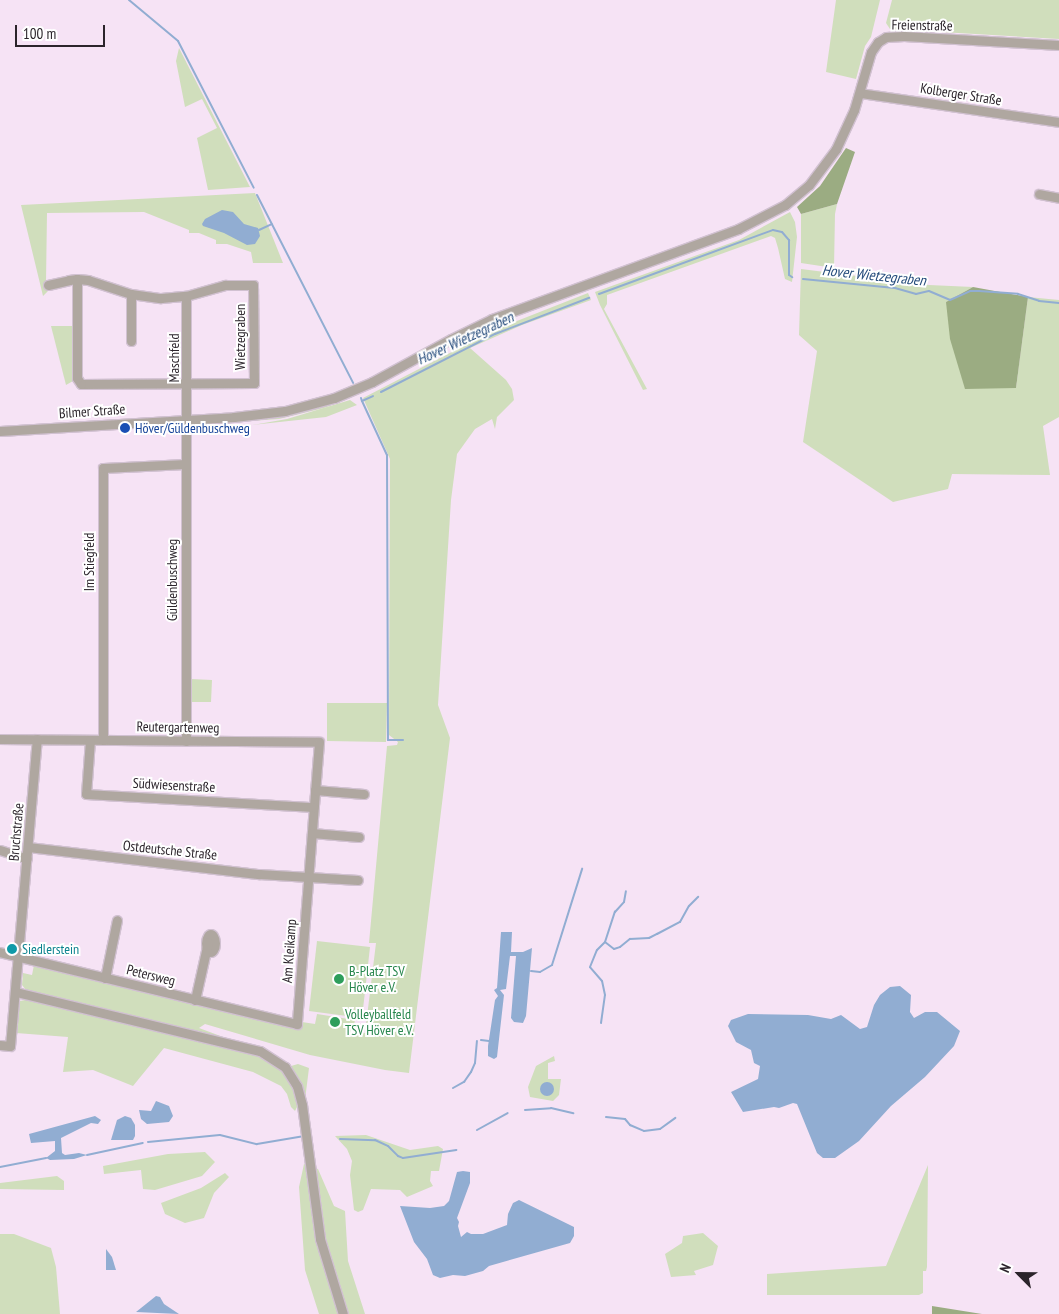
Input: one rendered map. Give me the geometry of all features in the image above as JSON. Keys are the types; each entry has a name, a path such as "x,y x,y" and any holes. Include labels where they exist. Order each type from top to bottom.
{"street":[{"name":"Freienstraße","path":"832,155 848,126 873,48 882,39 891,36 1059,45"},
{"name":"Kolberger Straße","path":"860,93 1059,122"},
{"name":"Bilmer Straße","path":"0,431 186,420 285,411 309,406 351,391 492,319 757,221 801,192 832,155"},
{"path":"1039,194 1059,198"},
{"path":"77,279 76,378 80,384 187,383"},
{"path":"48,285 77,279 103,283 131,294 161,298 186,296"},
{"name":"Wietzegraben","path":"186,296 225,285 253,285 254,383 187,383"},
{"path":"131,294 131,341"},
{"name":"Maschfeld","path":"186,296 186,420"},
{"name":"Güldenbuschweg","path":"186,420 186,741"},
{"name":"Im Stiegfeld","path":"103,740 103,468 186,464"},
{"name":"Reutergartenweg","path":"0,738 319,742"},
{"name":"Bruchstraße","path":"0,1045 10,1046 20,957 37,739"},
{"name":"Südwiesenstraße","path":"90,740 86,794 314,807"},
{"name":"Am Kleikamp","path":"295,1025 297,1024 319,742"},
{"path":"315,790 364,794"},
{"path":"312,833 359,837"},
{"name":"Ostdeutsche Straße","path":"28,847 309,878"},
{"path":"0,850 27,859"},
{"path":"309,878 358,880"},
{"path":"105,978 117,920"},
{"path":"195,1000 208,942"},
{"name":"Petersweg","path":"0,952 295,1025"},
{"path":"16,992 260,1051 285,1067 298,1086 320,1239 343,1314"}],"green space":[{"path":"836,0 880,0 871,37 865,46 856,79 826,72"},
{"path":"892,0 1059,0 1059,39 890,29 886,23"},
{"path":"179,48 250,187 208,190 197,138 217,128 202,99 185,107 176,61"},
{"path":"846,148 855,152 837,204 801,214 797,207 820,186"},
{"path":"255,193 283,263 253,263 251,252 227,244 216,244 216,240 199,233 189,233 189,230 144,212 47,213 46,283 48,291 43,296 21,205"},
{"path":"837,204 835,214 834,268 801,263 801,214"},
{"path":"790,212 795,222 797,237 792,282 785,279 775,238 771,236 607,295 607,304 604,309 647,389 643,390 595,292 739,240"},
{"path":"801,269 929,285 973,287 946,302 1016,388 1028,297 1059,300 1059,417 1043,426 1050,475 952,474 948,489 893,502 803,442 817,351 799,335"},
{"path":"973,287 1028,297 1016,388 965,389 950,339 946,302"},
{"path":"588,293 591,300 522,325 470,348 506,380 512,389 514,400 497,417 495,429 492,419 475,429 457,454 451,500 438,705 450,738 409,1073 310,1055 205,1024 199,1028 282,1059 292,1080 298,1105 295,1111 291,1107 287,1094 281,1086 253,1072 164,1048 133,1086 93,1070 63,1072 68,1037 16,1033 20,1001 25,1000 26,990 22,985 23,973 32,975 34,965 301,1029 302,1022 315,1024 317,1014 355,1020 353,1031 365,1033 376,943 369,943 387,746 397,745 398,742 389,735 390,459 363,398 494,330"},
{"path":"51,326 73,326 73,381 66,385"},
{"path":"348,396 350,398 324,408 279,419 191,425"},
{"path":"350,400 357,405 326,417 252,425 287,419"},
{"path":"191,679 212,680 211,702 191,702"},
{"path":"327,703 387,703 386,742 327,741"},
{"name":"B-Platz TSV Höver e.V.","path":"317,941 370,947 362,1018 309,1011"},
{"path":"554,1056 555,1061 548,1063 548,1079 561,1079 559,1095 553,1101 530,1097 528,1087 536,1066"},
{"path":"298,1064 309,1068 304,1108 303,1090 291,1066"},
{"path":"366,1135 410,1150 438,1146 443,1149 439,1171 431,1171 430,1181 433,1186 407,1197 400,1190 371,1189 363,1210 358,1212 354,1210 350,1175 352,1161 347,1149 335,1136"},
{"path":"205,1152 215,1162 202,1176 155,1190 143,1189 141,1170 104,1174 103,1166 168,1154"},
{"path":"304,1164 318,1169 334,1206 345,1211 348,1261 365,1314 319,1314 305,1270 299,1187"},
{"path":"928,1165 927,1267 926,1271 923,1271 923,1293 919,1295 767,1295 767,1274 886,1266"},
{"path":"225,1173 229,1177 214,1193 204,1218 185,1223 165,1214 161,1203 201,1188"},
{"path":"57,1176 64,1181 64,1190 0,1189 0,1183"},
{"path":"703,1233 718,1246 713,1265 694,1271 696,1275 671,1277 665,1254 682,1243 683,1236"},
{"path":"0,1234 14,1234 51,1248 56,1267 60,1314 0,1314"},
{"path":"932,1306 982,1314 932,1314"}],"water":[{"path":"222,210 233,212 244,224 258,228 260,236 255,244 247,245 224,233 203,226 202,224 205,219"},
{"path":"501,932 512,932 511,952 523,952 532,948 526,1016 523,1023 514,1022 511,1018 516,956 510,956 506,989 500,990 504,995 497,1057 494,1059 488,1056 488,1046 495,1000 498,996 494,990 497,988"},
{"path":"900,986 911,995 910,1012 914,1018 925,1012 937,1012 960,1031 954,1046 925,1077 891,1106 859,1141 835,1158 823,1158 817,1153 797,1104 793,1103 779,1108 774,1107 743,1112 731,1092 758,1079 760,1066 754,1063 751,1050 736,1042 728,1026 731,1020 748,1014 808,1015 831,1019 841,1015 860,1029 867,1027 874,1005 880,995 890,987"},
{"path":"544,1082 550,1082 554,1089 550,1096 544,1096 540,1092 540,1086"},
{"path":"156,1101 169,1106 173,1116 169,1122 147,1124 141,1119 139,1110 151,1111"},
{"path":"95,1116 101,1120 98,1124 91,1123 61,1138 62,1153 65,1155 79,1153 87,1155 74,1159 50,1160 46,1158 55,1151 55,1141 31,1143 29,1134"},
{"path":"125,1116 131,1118 135,1125 133,1140 111,1140 117,1120"},
{"path":"457,1172 470,1172 470,1183 457,1218 461,1237 467,1232 483,1234 507,1225 508,1214 513,1203 519,1200 574,1227 574,1236 570,1243 489,1266 483,1271 465,1276 453,1275 440,1278 433,1275 427,1259 414,1242 400,1206 430,1208 444,1206 449,1201"},
{"path":"106,1249 112,1257 116,1270 106,1270"},
{"path":"156,1296 160,1297 164,1304 179,1314 136,1312"}],"waterway":[{"name":"Hover Wietzegraben","path":"129,0 178,41 254,188"},
{"name":"Hover Wietzegraben","path":"257,195 353,383"},
{"path":"259,230 272,224"},
{"name":"Hover Wietzegraben","path":"599,294 773,230 782,232 789,240 789,275 792,277"},
{"name":"Hover Wietzegraben","path":"803,279 895,288 916,294 929,291 950,300 970,291 979,291 1018,294 1039,301 1059,303"},
{"name":"Hover Wietzegraben","path":"381,392 495,334 589,298"},
{"name":"Hover Wietzegraben","path":"361,398 362,401 373,396"},
{"path":"362,401 387,455 388,740 403,740"},
{"path":"531,971 540,972 552,965 582,869"},
{"path":"601,1023 605,995 602,981 590,967 597,950 605,942 615,912 624,902 626,891"},
{"path":"605,942 614,949 630,939 649,938 680,922 689,906 698,897"},
{"path":"481,1040 489,1041"},
{"path":"453,1088 464,1082 471,1072 475,1063 477,1041"},
{"path":"525,1110 551,1108 573,1113"},
{"path":"477,1130 508,1113"},
{"path":"606,1117 625,1119 630,1125 644,1131 660,1129 675,1118"},
{"path":"148,1142 220,1135 257,1144 304,1136"},
{"path":"340,1139 375,1140 388,1146 398,1156 403,1158 456,1150"},
{"path":"87,1155 143,1143"},
{"path":"0,1167 46,1158"}],"place":[{"name":"Höver/Güldenbuschweg","path":"125,428"},
{"name":"Siedlerstein","path":"12,949"},
{"name":"B-Platz TSV Höver e.V.","path":"339,979"},
{"name":"Volleyballfeld TSV Höver e.V.","path":"335,1022"}]}
